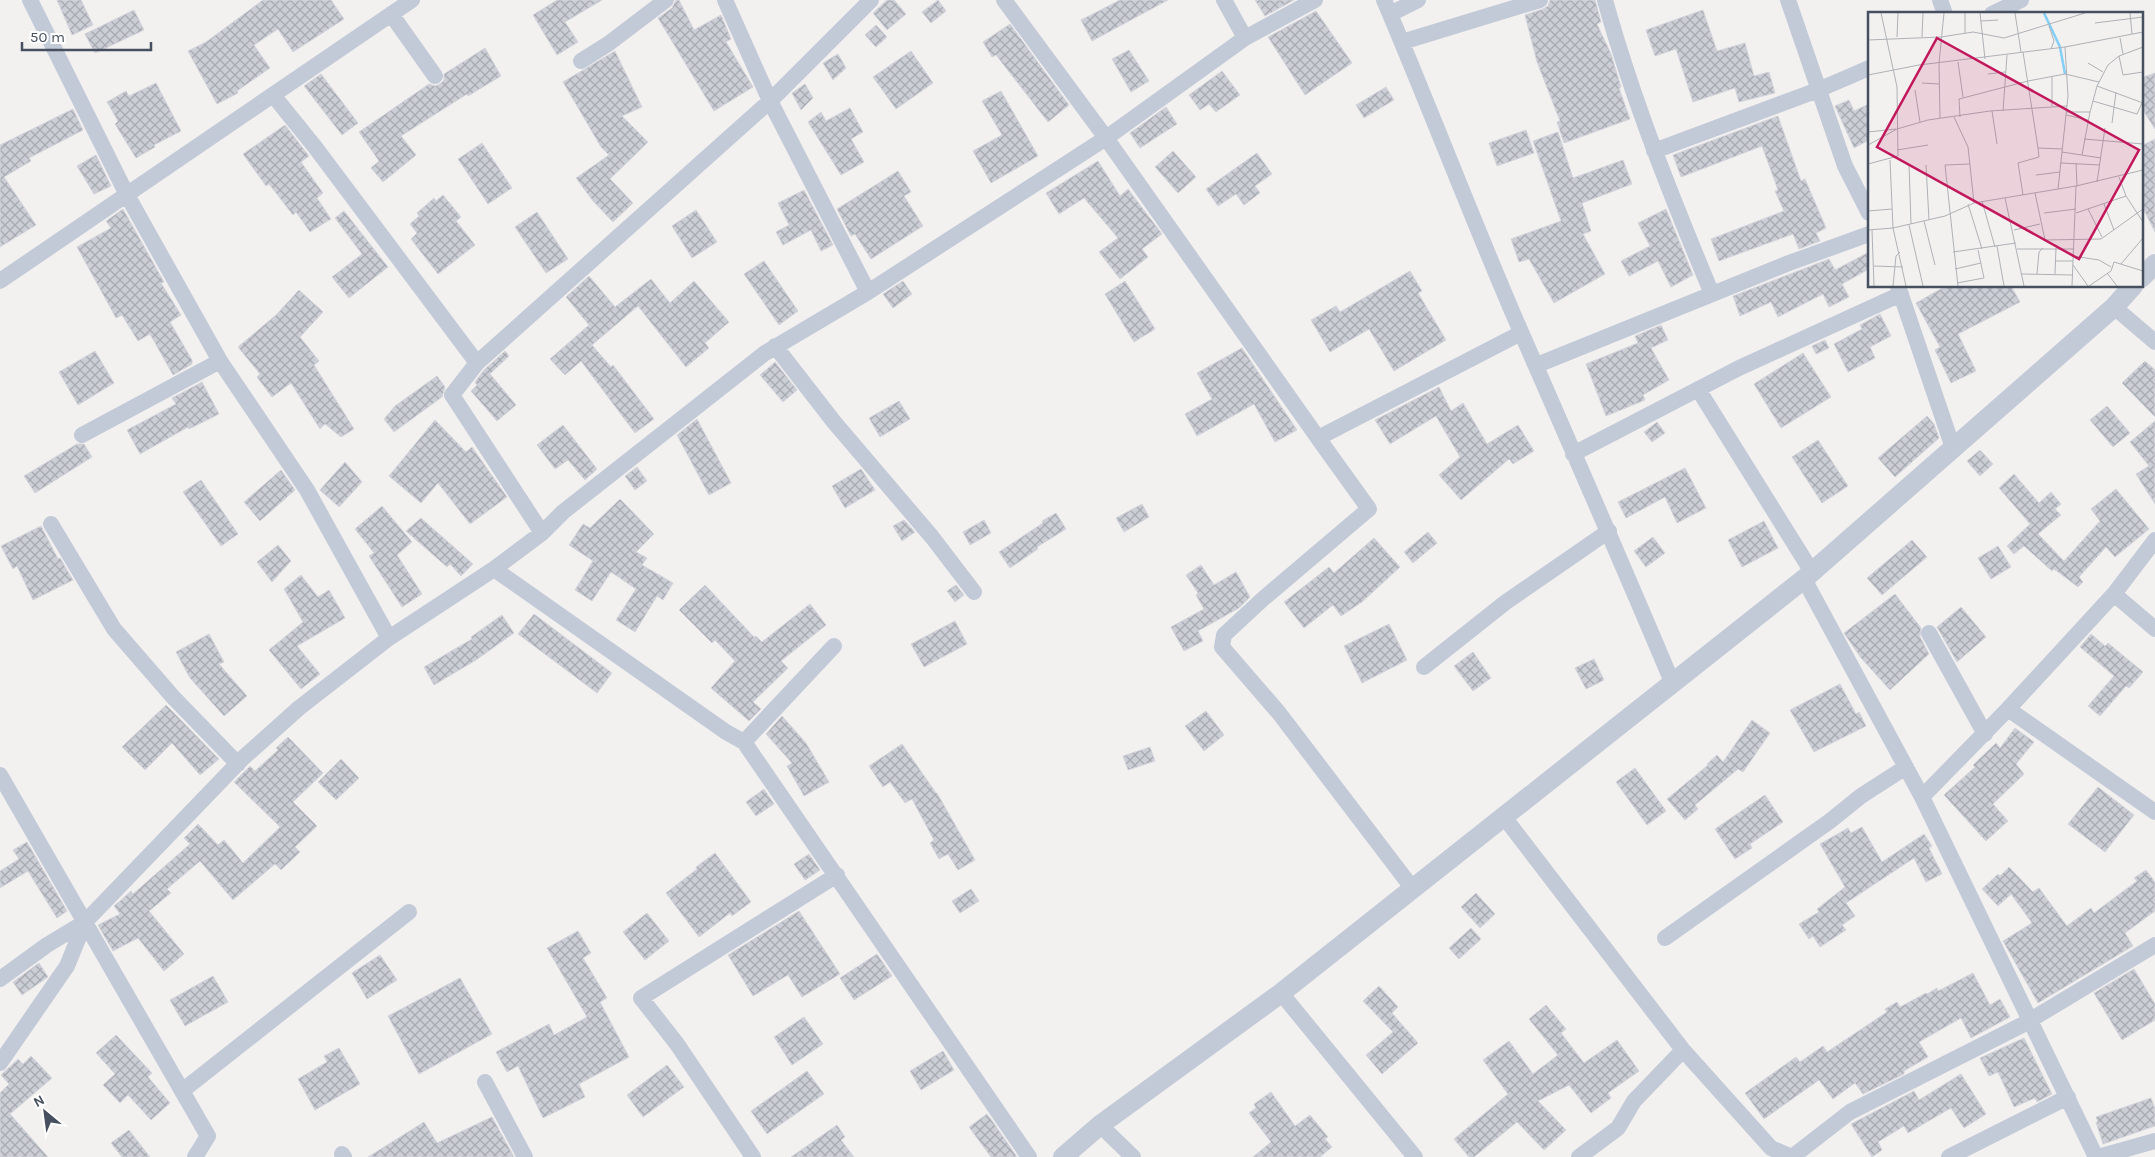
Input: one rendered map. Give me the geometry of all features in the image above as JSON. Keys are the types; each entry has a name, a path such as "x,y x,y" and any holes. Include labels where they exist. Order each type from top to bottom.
{"street":[{"path":"30,0 127,195 220,361 307,490 389,638"},
{"path":"0,281 412,0"},
{"path":"581,61 608,44 666,0"},
{"path":"725,0 770,101 868,292"},
{"path":"542,533 452,396 477,363 770,101 871,0"},
{"path":"1004,0 1106,138 1369,509 1230,629 1224,636 1222,647 1279,713 1413,889"},
{"path":"1224,0 1245,38"},
{"path":"0,979 47,944 85,922 238,764 300,708 389,638 494,569 542,533 563,512 775,346 868,292 1106,138 1245,38 1315,0"},
{"path":"1418,0 1387,7 1521,332 1573,454 1609,531 1672,682"},
{"path":"1402,42 1540,0"},
{"path":"1605,0 1618,49 1654,151 1712,294"},
{"path":"1788,0 1845,166 1868,211"},
{"path":"1940,0 1944,12"},
{"path":"1996,12 2021,0"},
{"path":"391,14 435,76"},
{"path":"1654,151 1818,90 1868,68"},
{"path":"273,96 315,147 477,363"},
{"path":"1536,365 1712,294 1868,234"},
{"path":"2142,277 2155,264"},
{"path":"1063,1157 1100,1125 1280,993 1808,576 2114,307 2132,288"},
{"path":"1573,454 1739,368 1899,290 1953,448"},
{"path":"2114,307 2155,342"},
{"path":"1318,438 1521,332"},
{"path":"775,346 834,422 932,537 974,592"},
{"path":"82,435 220,361"},
{"path":"1698,389 1808,576 1922,797 2097,1157 2155,1141"},
{"path":"51,524 114,629 173,697 238,764"},
{"path":"1424,667 1506,602 1609,531"},
{"path":"1922,797 1985,734 2114,594 2155,540"},
{"path":"494,569 718,726 744,742 1029,1157"},
{"path":"2114,594 2155,629"},
{"path":"1929,632 1985,734"},
{"path":"744,742 834,646"},
{"path":"2008,709 2155,812"},
{"path":"1665,938 1830,821 1861,796 1906,767"},
{"path":"0,775 208,1136 195,1157"},
{"path":"1504,817 1683,1050 1771,1148 1792,1156 1850,1112 2029,1020 2155,945"},
{"path":"753,1157 677,1044 641,998 837,876"},
{"path":"182,1091 408,912"},
{"path":"0,1063 67,966 85,922"},
{"path":"1280,993 1415,1157"},
{"path":"1579,1157 1618,1128 1634,1101 1683,1050"},
{"path":"485,1082 525,1157"},
{"path":"1949,1157 2068,1097"},
{"path":"1100,1125 1133,1157"}],"building":[{"path":"57,0 81,0 93,25 72,35"},
{"path":"263,0 331,0 344,19 293,52 278,29 254,45 270,68 237,91 238,93 217,104 188,51 206,42"},
{"path":"557,0 602,0 565,22 578,42 557,55 533,15"},
{"path":"676,0 679,0 694,30 721,15 731,39 726,42 753,87 714,111 658,18 672,8"},
{"path":"887,0 894,0 906,14 887,30 873,13"},
{"path":"938,0 946,11 931,23 922,12"},
{"path":"1120,0 1168,0 1092,41 1081,20"},
{"path":"1255,0 1294,0 1265,16"},
{"path":"1550,0 1595,0 1601,22 1597,24 1611,54 1621,87 1619,88 1630,119 1564,143 1557,122 1560,121 1537,62 1525,15 1548,6"},
{"path":"134,10 144,30 95,53 85,34"},
{"path":"1703,10 1717,51 1745,43 1754,76 1769,72 1775,93 1739,102 1735,88 1693,102 1676,49 1655,56 1646,30"},
{"path":"1316,11 1352,63 1305,95 1268,37"},
{"path":"1010,24 1069,105 1048,122 996,55 992,57 983,42"},
{"path":"876,25 887,37 876,47 865,35"},
{"path":"485,48 501,76 468,96 467,94 401,136 416,155 383,182 371,168 379,161 359,132 429,84 435,86 440,84 444,80 444,74"},
{"path":"1129,50 1149,81 1131,92 1112,59"},
{"path":"615,51 642,107 622,116 648,142 610,179 633,203 613,222 593,201 576,178 609,155 601,147 563,82"},
{"path":"911,51 933,83 896,109 873,77"},
{"path":"838,54 846,68 833,80 823,63"},
{"path":"1222,71 1240,95 1216,112 1209,104 1200,110 1189,95"},
{"path":"2155,73 2155,129 2142,109 2142,78"},
{"path":"321,74 358,123 342,135 304,86"},
{"path":"156,83 181,131 154,145 155,147 136,158 115,124 118,121 107,102 126,91 129,96"},
{"path":"805,84 813,98 801,110 792,93"},
{"path":"1386,87 1394,100 1364,118 1356,105"},
{"path":"1001,91 1038,156 991,183 973,151 1002,135 982,101"},
{"path":"1849,100 1854,111 1868,104 1868,141 1854,148 1835,106"},
{"path":"1166,107 1177,124 1140,148 1130,133"},
{"path":"850,108 863,132 851,139 864,162 841,175 808,122 821,112 826,121"},
{"path":"73,109 83,130 29,158 31,161 4,177 36,225 0,247 0,145"},
{"path":"1778,116 1801,181 1805,179 1826,228 1816,233 1820,241 1799,249 1793,234 1719,261 1711,239 1784,211 1775,191 1778,190 1762,146 1681,177 1673,155"},
{"path":"285,125 309,156 301,162 323,193 317,198 331,219 310,232 296,212 293,215 269,184 266,186 243,154"},
{"path":"1526,130 1534,153 1497,166 1489,143"},
{"path":"1558,132 1573,178 1623,160 1632,184 1582,203 1591,231 1583,234 1605,274 1554,303 1529,259 1519,262 1511,239 1561,221 1533,141"},
{"path":"2155,139 2155,232 2142,206 2142,146"},
{"path":"482,143 512,188 488,204 458,159"},
{"path":"1173,151 1196,177 1178,193 1155,167"},
{"path":"1257,153 1272,174 1255,186 1260,193 1244,205 1236,194 1218,206 1206,189"},
{"path":"96,155 111,186 94,194 77,166"},
{"path":"1098,161 1120,196 1128,189 1162,234 1142,249 1148,257 1120,279 1099,252 1118,238 1084,198 1059,214 1046,193"},
{"path":"898,171 911,192 904,196 923,226 871,259 855,234 851,236 837,209"},
{"path":"804,190 833,245 821,251 811,230 783,245 776,232 789,225 778,203"},
{"path":"443,195 461,217 456,221 475,245 438,274 411,239 417,233 410,224 419,216 417,213 434,198 436,201"},
{"path":"123,209 164,282 161,283 181,315 170,322 192,360 192,364 173,375 150,334 138,341 122,315 116,318 77,247 111,228 106,221"},
{"path":"1666,209 1693,275 1671,287 1658,261 1629,276 1621,261 1650,246 1638,223"},
{"path":"696,210 717,242 692,258 672,226"},
{"path":"344,211 388,267 349,298 332,277 362,254 335,218"},
{"path":"537,212 568,259 546,273 515,227"},
{"path":"1868,253 1868,270 1842,284 1849,297 1829,307 1823,294 1778,317 1771,302 1740,316 1733,296 1829,259 1835,270"},
{"path":"764,261 798,311 779,325 744,274"},
{"path":"1410,271 1422,291 1418,293 1446,340 1394,371 1369,329 1330,352 1311,320 1336,306 1340,312"},
{"path":"589,276 615,307 651,279 670,303 694,281 729,322 705,343 709,348 686,367 638,306 592,345 611,367 613,365 654,419 635,433 581,361 565,375 550,359 589,325 566,297"},
{"path":"903,281 912,294 893,308 883,294"},
{"path":"1125,281 1155,329 1134,342 1105,294"},
{"path":"1942,288 2012,288 2020,302 1958,334 1976,371 1951,383 1935,350 1940,347 1916,303"},
{"path":"299,290 323,312 300,337 319,361 314,365 354,429 341,437 325,424 320,429 291,383 272,397 257,377 260,374 238,347 276,315"},
{"path":"1880,314 1891,336 1870,347 1875,358 1848,372 1834,344 1862,329 1860,325"},
{"path":"1661,325 1668,340 1651,348 1669,380 1643,395 1645,400 1606,416 1586,364 1638,343 1635,336"},
{"path":"1825,340 1829,348 1816,354 1812,346"},
{"path":"1242,348 1297,430 1275,442 1254,404 1197,436 1185,414 1212,399 1197,373"},
{"path":"95,351 114,383 78,405 59,372"},
{"path":"505,351 509,356 490,374 516,405 497,421 471,391 477,385 475,382 484,370"},
{"path":"1803,353 1831,397 1781,428 1754,384"},
{"path":"2145,361 2155,370 2155,417 2122,383"},
{"path":"775,362 797,390 783,402 760,375"},
{"path":"437,376 445,387 442,397 394,432 384,419 395,406"},
{"path":"202,382 219,414 189,429 188,427 140,454 127,430 176,404 172,398"},
{"path":"1439,387 1451,411 1463,403 1487,444 1518,425 1534,451 1513,464 1509,459 1461,500 1439,475 1460,457 1436,416 1390,444 1375,420"},
{"path":"899,401 910,419 880,437 869,418"},
{"path":"2107,406 2130,433 2113,447 2090,420"},
{"path":"1927,416 1934,424 1939,438 1895,477 1878,458"},
{"path":"697,419 731,483 709,495 677,435"},
{"path":"435,420 466,452 472,447 507,497 470,524 438,483 421,503 389,476"},
{"path":"2155,421 2155,504 2136,474 2149,466 2130,442"},
{"path":"1657,422 1665,433 1652,442 1644,432"},
{"path":"563,425 597,469 585,480 568,460 555,469 537,445"},
{"path":"1818,440 1848,486 1822,503 1792,457"},
{"path":"77,444 84,444 92,457 35,493 24,476"},
{"path":"1980,450 1993,464 1980,476 1967,461"},
{"path":"345,462 362,482 339,507 320,490"},
{"path":"637,467 647,481 635,490 625,476"},
{"path":"1685,468 1706,508 1677,523 1665,497 1626,518 1618,502"},
{"path":"861,469 875,490 845,508 832,486"},
{"path":"281,470 295,490 260,521 244,502"},
{"path":"2014,474 2039,503 2051,492 2061,504 2055,509 2061,515 2038,534 2064,561 2100,521 2091,509 2116,489 2149,529 2115,557 2106,547 2079,577 2083,582 2078,587 2054,569 2052,571 2024,546 2014,554 2007,546 2030,524 1999,488"},
{"path":"201,480 238,534 221,546 183,492"},
{"path":"620,499 654,534 636,552 647,558 642,565 673,583 663,600 657,596 635,632 616,620 636,589 611,572 592,601 575,590 593,561 569,545 583,524 590,528"},
{"path":"1142,504 1149,517 1124,532 1116,518"},
{"path":"382,506 412,542 397,555 422,594 402,607 369,556 374,553 355,529"},
{"path":"1056,513 1066,529 1037,547 1038,549 1010,568 999,552"},
{"path":"421,518 473,564 461,576 450,564 447,567 406,531"},
{"path":"904,520 915,532 902,541 893,526"},
{"path":"984,520 991,533 970,545 963,532"},
{"path":"1764,521 1778,548 1742,567 1728,540"},
{"path":"41,526 58,559 60,558 73,580 33,600 17,566 13,569 1,546"},
{"path":"1428,532 1437,543 1413,563 1404,552"},
{"path":"1653,537 1665,553 1646,567 1634,551"},
{"path":"1374,538 1400,567 1362,602 1341,616 1333,605 1304,628 1284,602 1329,567 1334,573"},
{"path":"1912,540 1927,557 1882,595 1867,578"},
{"path":"278,545 291,561 272,582 257,562"},
{"path":"1998,546 2011,567 1991,579 1978,558"},
{"path":"1201,565 1214,585 1236,572 1250,597 1239,608 1198,631 1203,641 1184,651 1171,627 1204,609 1196,595 1198,593 1186,575"},
{"path":"301,575 318,597 329,590 345,618 297,646 320,674 301,689 269,650 303,622 284,589"},
{"path":"705,585 754,637 756,636 762,642 810,604 826,625 781,661 788,668 753,702 761,709 749,721 711,688 735,661 715,640 712,643 679,610"},
{"path":"956,585 964,595 955,602 947,591"},
{"path":"1895,594 1921,628 1920,637 1929,654 1890,690 1861,658 1844,633"},
{"path":"1961,607 1986,637 1957,662 1937,627"},
{"path":"534,614 612,673 597,693 518,634"},
{"path":"502,615 514,633 476,660 434,685 424,667 472,639 471,637"},
{"path":"955,621 967,644 924,667 911,644"},
{"path":"1389,624 1407,660 1362,683 1344,646"},
{"path":"209,634 224,662 219,664 247,696 224,716 190,678 176,652"},
{"path":"2091,634 2105,646 2108,643 2143,672 2129,688 2126,686 2100,716 2088,706 2114,676 2080,647"},
{"path":"1473,652 1491,678 1473,691 1454,666"},
{"path":"1594,659 1604,680 1586,689 1575,668"},
{"path":"1840,684 1856,714 1859,712 1866,726 1814,752 1790,710"},
{"path":"166,705 219,759 200,775 172,743 145,770 122,747"},
{"path":"1206,711 1224,735 1204,751 1185,726"},
{"path":"782,716 806,743 829,782 804,796 787,766 792,763 766,734"},
{"path":"1752,720 1770,733 1743,772 1738,769 1695,805 1698,809 1685,820 1667,799 1708,765 1717,755 1723,762"},
{"path":"2015,728 2034,742 2016,764 2024,774 1993,804 2008,821 1986,841 1944,795 1975,767 1973,765 1996,743 2000,748"},
{"path":"288,737 323,773 293,802 317,826 295,847 300,852 281,870 275,864 233,900 200,861 167,889 171,893 149,911 184,954 164,971 138,938 113,951 98,925 120,914 114,906 131,891 133,894 190,844 184,838 198,824 218,845 224,840 243,863 280,827 234,782 250,766 255,771 278,750 276,748"},
{"path":"902,744 937,793 975,860 958,870 948,854 939,859 930,843 934,840 912,799 905,803 890,782 883,787 869,766"},
{"path":"1150,747 1155,761 1128,770 1123,756"},
{"path":"341,759 359,778 336,800 318,782"},
{"path":"1635,768 1666,811 1647,825 1616,782"},
{"path":"2098,787 2134,815 2105,852 2068,824"},
{"path":"764,789 774,804 756,816 746,802"},
{"path":"1765,795 1783,822 1750,844 1752,848 1735,859 1715,829"},
{"path":"1862,827 1882,862 1924,834 1932,846 1929,848 1942,874 1926,882 1914,858 1846,903 1855,916 1842,925 1846,930 1820,947 1813,936 1809,939 1799,924 1819,912 1817,909 1845,887 1820,844 1848,828 1851,833"},
{"path":"27,842 67,911 57,918 28,871 0,888 0,871 19,859 13,850"},
{"path":"715,853 751,902 732,916 730,913 699,937 666,893"},
{"path":"809,854 820,870 805,880 794,864"},
{"path":"2009,867 2033,892 2039,888 2067,926 2091,908 2094,913 2137,881 2134,878 2146,870 2155,882 2155,911 2125,933 2133,946 2038,1003 2003,941 2032,923 2011,894 1998,906 1982,889 1998,874 2000,876"},
{"path":"971,889 979,901 960,913 952,901"},
{"path":"1476,893 1495,914 1480,928 1461,907"},
{"path":"799,911 840,974 802,997 788,975 753,996 728,955"},
{"path":"647,913 669,941 645,960 623,932"},
{"path":"1471,928 1481,939 1459,959 1449,948"},
{"path":"578,931 591,953 583,958 607,998 600,1002 629,1057 579,1084 585,1097 543,1118 518,1066 507,1072 496,1052 549,1024 554,1035 587,1017 547,948"},
{"path":"877,954 892,976 854,1000 840,978"},
{"path":"380,955 397,980 367,999 352,973"},
{"path":"39,963 48,977 22,995 13,982"},
{"path":"2134,969 2155,1004 2155,1020 2122,1040 2094,993"},
{"path":"1973,973 1990,1005 2000,999 2010,1017 1971,1038 1961,1018 1919,1042 1928,1057 1904,1071 1904,1074 1863,1094 1855,1083 1833,1099 1819,1080 1764,1119 1745,1093 1796,1057 1800,1062 1823,1046 1827,1052 1887,1012 1885,1009 1897,1002 1900,1007 1926,993 1937,988 1938,991"},
{"path":"213,976 228,1002 185,1026 170,1000"},
{"path":"460,978 492,1034 419,1074 388,1016"},
{"path":"1379,986 1398,1007 1392,1013 1418,1043 1382,1074 1366,1055 1393,1032 1363,1001"},
{"path":"1546,1005 1566,1029 1561,1033 1584,1063 1617,1040 1639,1071 1608,1093 1611,1098 1591,1113 1569,1085 1538,1101 1566,1130 1544,1150 1517,1122 1474,1157 1469,1157 1454,1139 1508,1094 1483,1060 1509,1041 1533,1074 1558,1055 1529,1019"},
{"path":"804,1017 823,1044 792,1065 774,1037"},
{"path":"116,1035 152,1073 148,1077 170,1103 151,1120 128,1095 120,1103 103,1085 115,1074 96,1053"},
{"path":"2024,1038 2052,1094 2037,1102 2035,1098 2014,1107 1998,1072 1989,1076 1980,1058"},
{"path":"339,1048 360,1084 315,1110 298,1079 327,1062 324,1056"},
{"path":"943,1051 954,1070 921,1090 910,1071"},
{"path":"31,1056 52,1078 10,1114 48,1157 0,1157 0,1093 9,1084 1,1075 18,1059 23,1064"},
{"path":"667,1065 684,1087 643,1117 627,1095"},
{"path":"807,1071 824,1094 767,1134 751,1111"},
{"path":"1961,1074 1986,1114 1964,1128 1951,1108 1908,1133 1904,1126 1878,1142 1882,1150 1872,1157 1851,1124 1914,1091 1919,1100"},
{"path":"1271,1092 1295,1126 1310,1115 1328,1137 1325,1139 1332,1147 1320,1157 1253,1157 1271,1142 1249,1113 1256,1108 1254,1104"},
{"path":"2151,1098 2155,1109 2155,1126 2103,1144 2096,1117"},
{"path":"987,1114 1017,1157 991,1157 969,1127"},
{"path":"492,1117 514,1157 368,1157 424,1122 437,1143"},
{"path":"837,1125 845,1137 841,1140 854,1157 791,1157"},
{"path":"129,1130 150,1157 122,1157 111,1143"}]}
